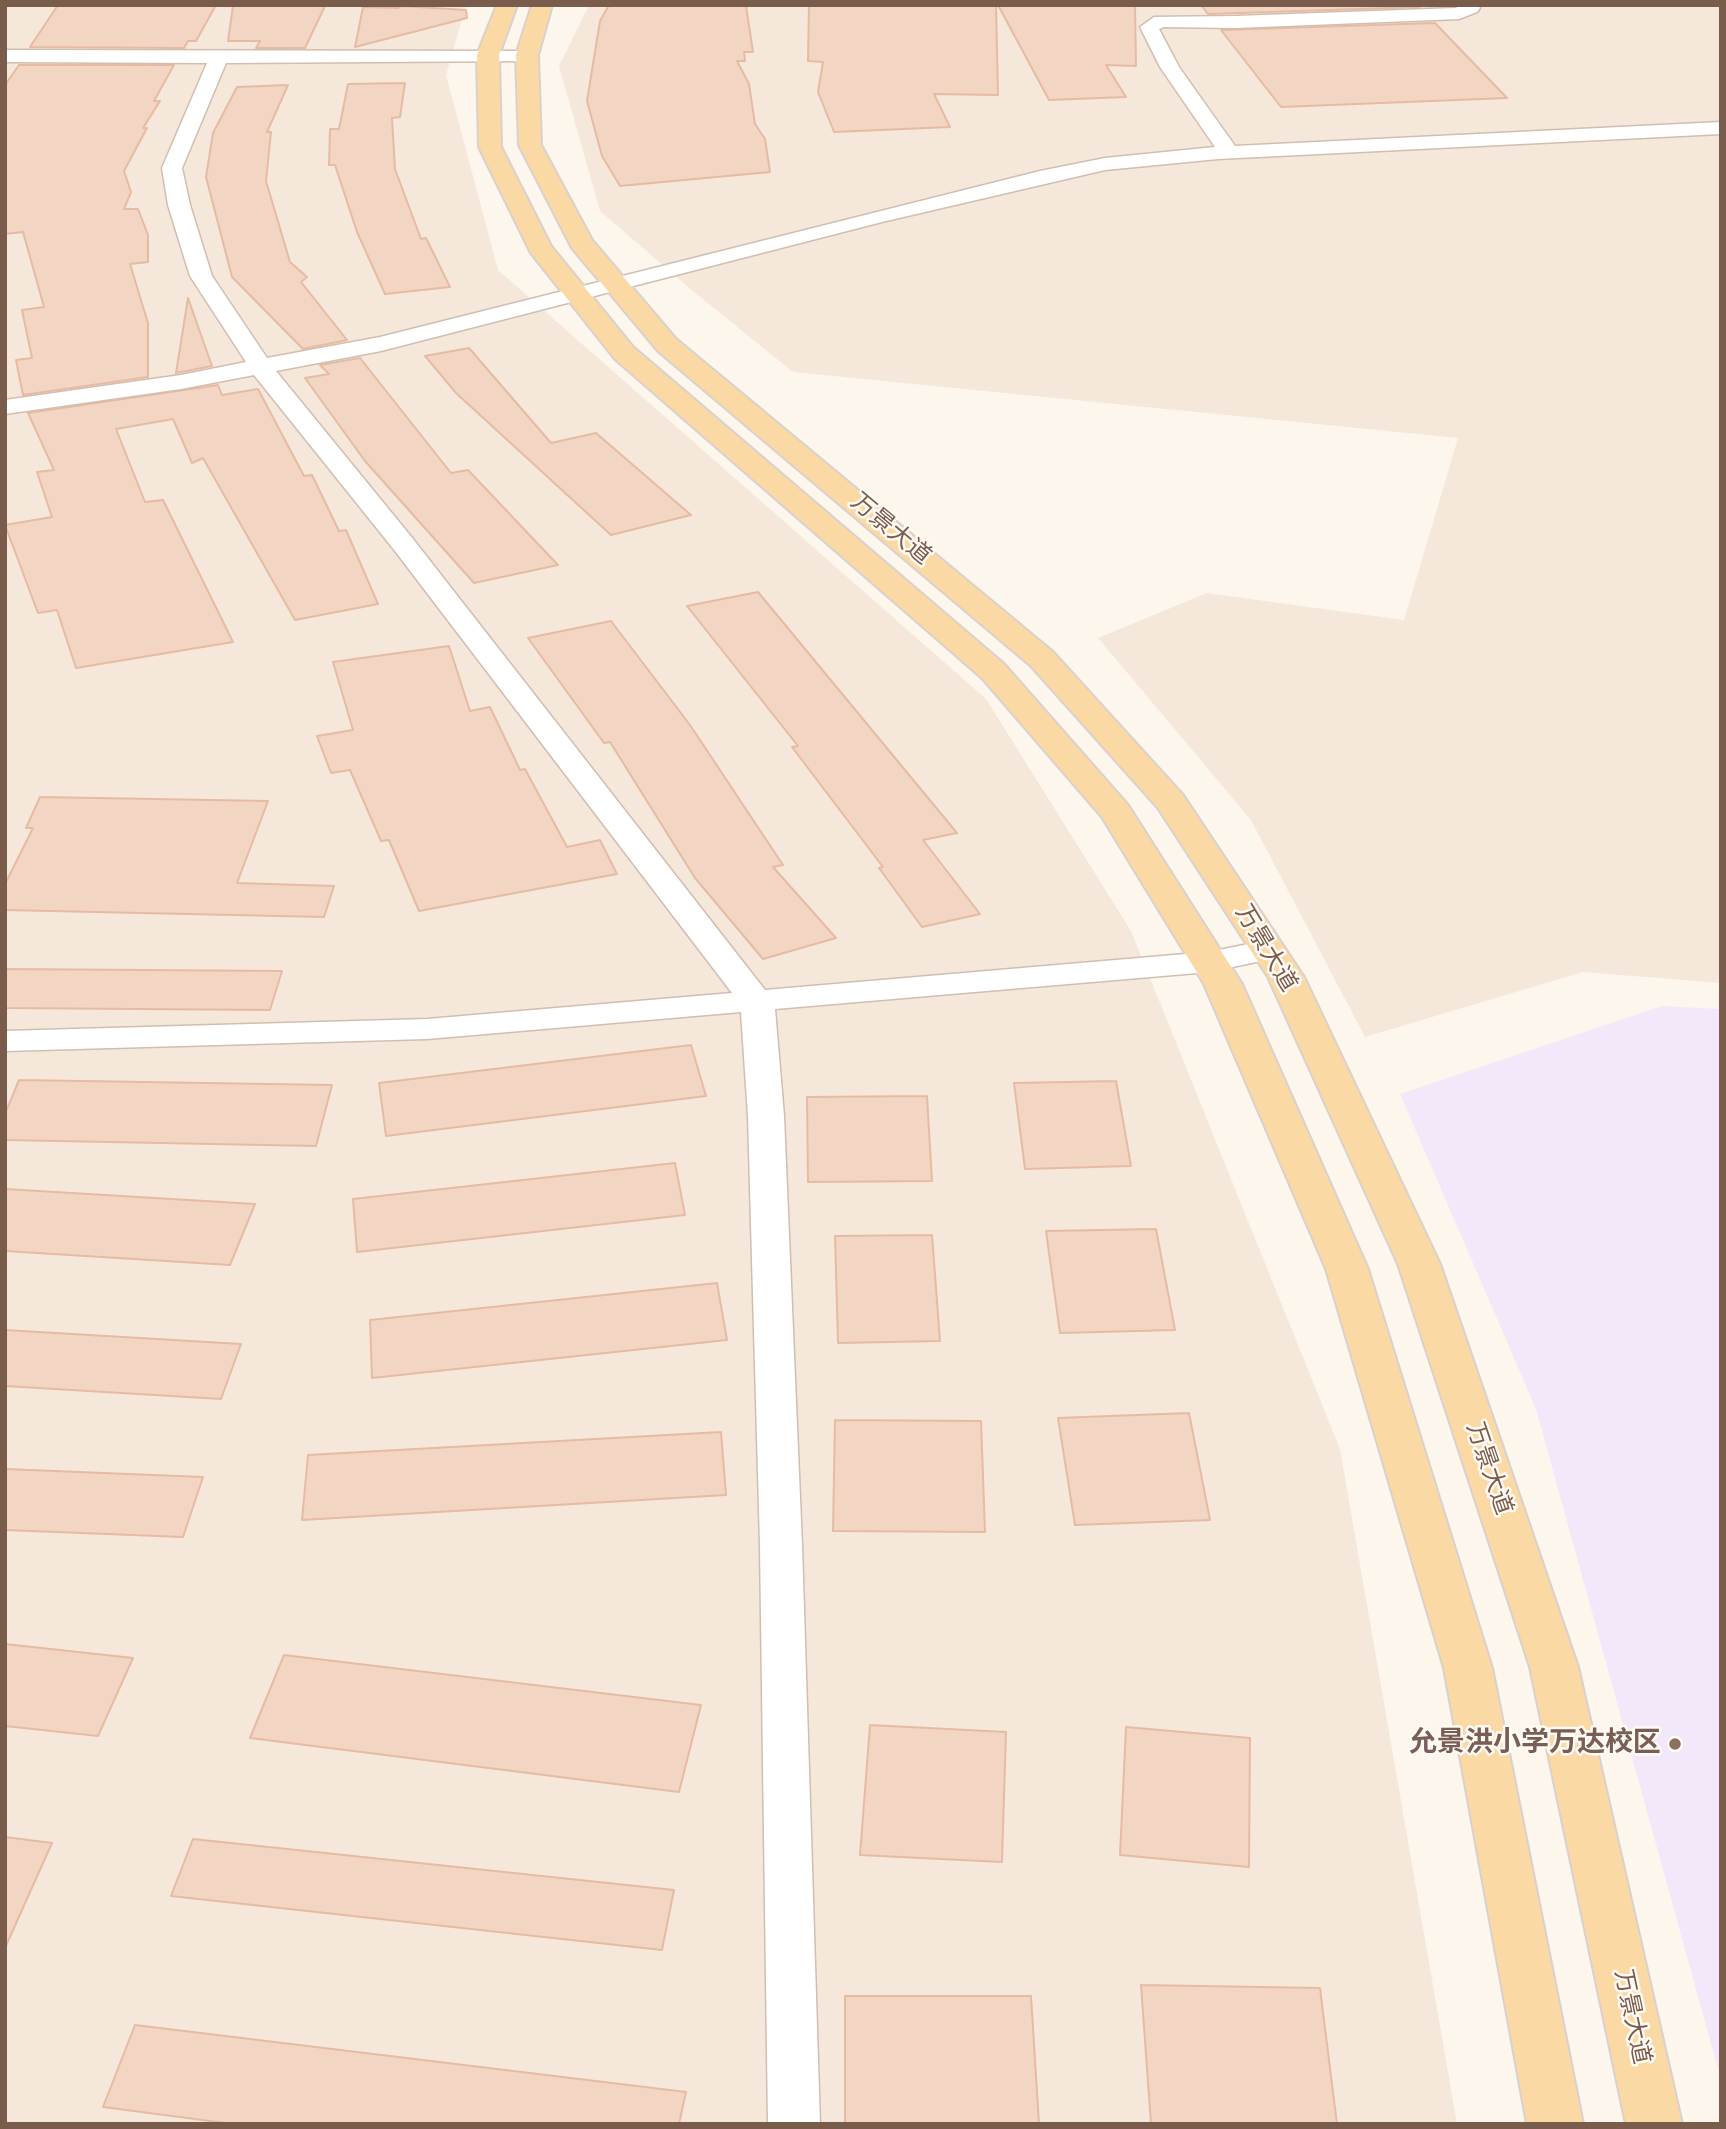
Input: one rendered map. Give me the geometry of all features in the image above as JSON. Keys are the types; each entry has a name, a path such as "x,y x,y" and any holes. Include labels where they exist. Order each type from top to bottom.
{"main road":[{"name":"万景大道","path":"507,5 488,55 490,147 540,248 624,353 993,671 1116,812 1223,984 1347,1269 1468,1668 1555,2124"},
{"name":"万景大道","path":"542,5 527,55 530,145 581,243 667,345 1042,659 1171,802 1286,977 1419,1264 1554,1667 1654,2124"}],"street":[{"path":"1229,152 1170,67 1149,27 1161,21 1236,22 1459,13 1471,8 1468,5"},
{"path":"5,55 55,58 527,55"},
{"path":"219,57 172,168 201,276 262,368 404,545 757,1002 766,1116 780,1517 794,2124"},
{"path":"5,407 262,368 381,344 1040,177 1132,160 1229,152 1721,128"},
{"path":"5,1041 427,1029 1209,962 1268,950"}],"shaded area":[{"path":"5,5 466,5 446,75 498,270 986,699 1131,931 1340,1449 1457,2124 5,2124"},
{"path":"589,5 1721,5 1721,983 1583,972 1365,1037 1251,820 1098,638 1207,593 1404,620 1458,438 793,372 600,211 559,66"},
{"name":"允景洪小学万达校区","path":"1662,1006 1721,1009 1721,2080 1536,1409 1400,1094"}],"building":[{"path":"58,5 216,5 196,41 188,41 184,48 30,47"},
{"path":"609,5 746,6 753,52 744,52 745,61 737,61 749,84 755,124 765,139 770,172 620,186 602,156 587,101 600,21"},
{"path":"809,5 996,5 998,95 934,94 950,127 834,132 818,92 823,62 808,61"},
{"path":"998,5 1135,5 1136,66 1106,65 1126,97 1049,100"},
{"path":"1201,5 1418,5 1420,7 1208,14"},
{"path":"233,6 325,6 305,48 256,48 260,41 228,41"},
{"path":"401,6 466,10 467,18 355,47 363,7"},
{"path":"1435,23 1507,98 1281,107 1221,30"},
{"path":"19,65 174,65 154,101 160,101 143,128 147,128 124,171 131,192 124,209 138,209 148,235 148,262 130,264 148,323 148,377 23,395 16,360 32,358 22,310 44,307 23,232 5,234 5,85"},
{"path":"405,83 400,117 392,118 395,169 421,239 426,238 450,287 385,294 357,232 335,165 329,165 330,129 339,129 348,84"},
{"path":"288,85 267,132 271,132 266,181 290,262 307,277 301,282 347,340 303,349 232,277 206,177 213,133 237,87"},
{"path":"188,298 212,366 176,373"},
{"path":"469,348 551,443 596,433 691,515 611,535 456,393 425,356"},
{"path":"360,358 451,473 468,470 558,565 474,583 365,461 305,378 329,374 320,365"},
{"path":"218,385 222,395 258,389 304,476 312,475 339,531 346,530 378,604 295,620 203,458 192,463 173,419 116,429 145,502 163,500 233,642 76,668 57,610 38,613 5,525 52,517 37,472 54,470 28,413"},
{"path":"758,592 957,833 923,840 980,914 922,927 879,868 883,867 792,747 798,746 687,606"},
{"path":"611,621 690,725 783,865 773,867 836,938 763,959 695,878 610,742 604,743 528,638"},
{"path":"449,646 470,711 490,707 520,770 525,769 567,847 600,840 617,874 419,911 389,840 381,841 350,770 331,773 317,736 353,730 333,662"},
{"path":"40,797 268,801 237,883 334,886 324,917 5,910 5,884 33,828 26,828"},
{"path":"5,969 282,971 270,1010 5,1008"},
{"path":"691,1045 706,1096 386,1136 379,1083"},
{"path":"19,1080 332,1085 316,1146 5,1140 5,1114"},
{"path":"1116,1081 1131,1166 1025,1169 1014,1083"},
{"path":"927,1096 932,1181 808,1182 807,1097"},
{"path":"675,1163 685,1215 357,1252 353,1199"},
{"path":"5,1189 255,1204 230,1265 5,1251"},
{"path":"1156,1229 1175,1330 1060,1333 1046,1231"},
{"path":"932,1235 940,1341 838,1343 835,1236"},
{"path":"717,1283 727,1340 372,1378 370,1320"},
{"path":"5,1330 241,1344 221,1399 5,1386"},
{"path":"1189,1413 1210,1520 1075,1525 1058,1418"},
{"path":"835,1420 981,1421 985,1532 833,1531"},
{"path":"721,1432 726,1495 302,1520 308,1455"},
{"path":"5,1469 203,1477 183,1537 5,1530"},
{"path":"5,1644 133,1658 98,1736 5,1726"},
{"path":"284,1655 701,1705 679,1792 250,1738"},
{"path":"870,1725 1006,1732 1002,1862 860,1855"},
{"path":"1126,1727 1250,1738 1249,1867 1120,1855"},
{"path":"5,1837 52,1843 5,1948"},
{"path":"193,1839 674,1890 662,1950 171,1896"},
{"path":"1141,1985 1320,1988 1337,2124 1151,2124"},
{"path":"845,1996 1031,1996 1039,2124 845,2124"},
{"path":"135,2025 686,2092 679,2124 233,2124 103,2107"}],"place":[{"name":"允景洪小学万达校区","path":"1675,1744"}]}
